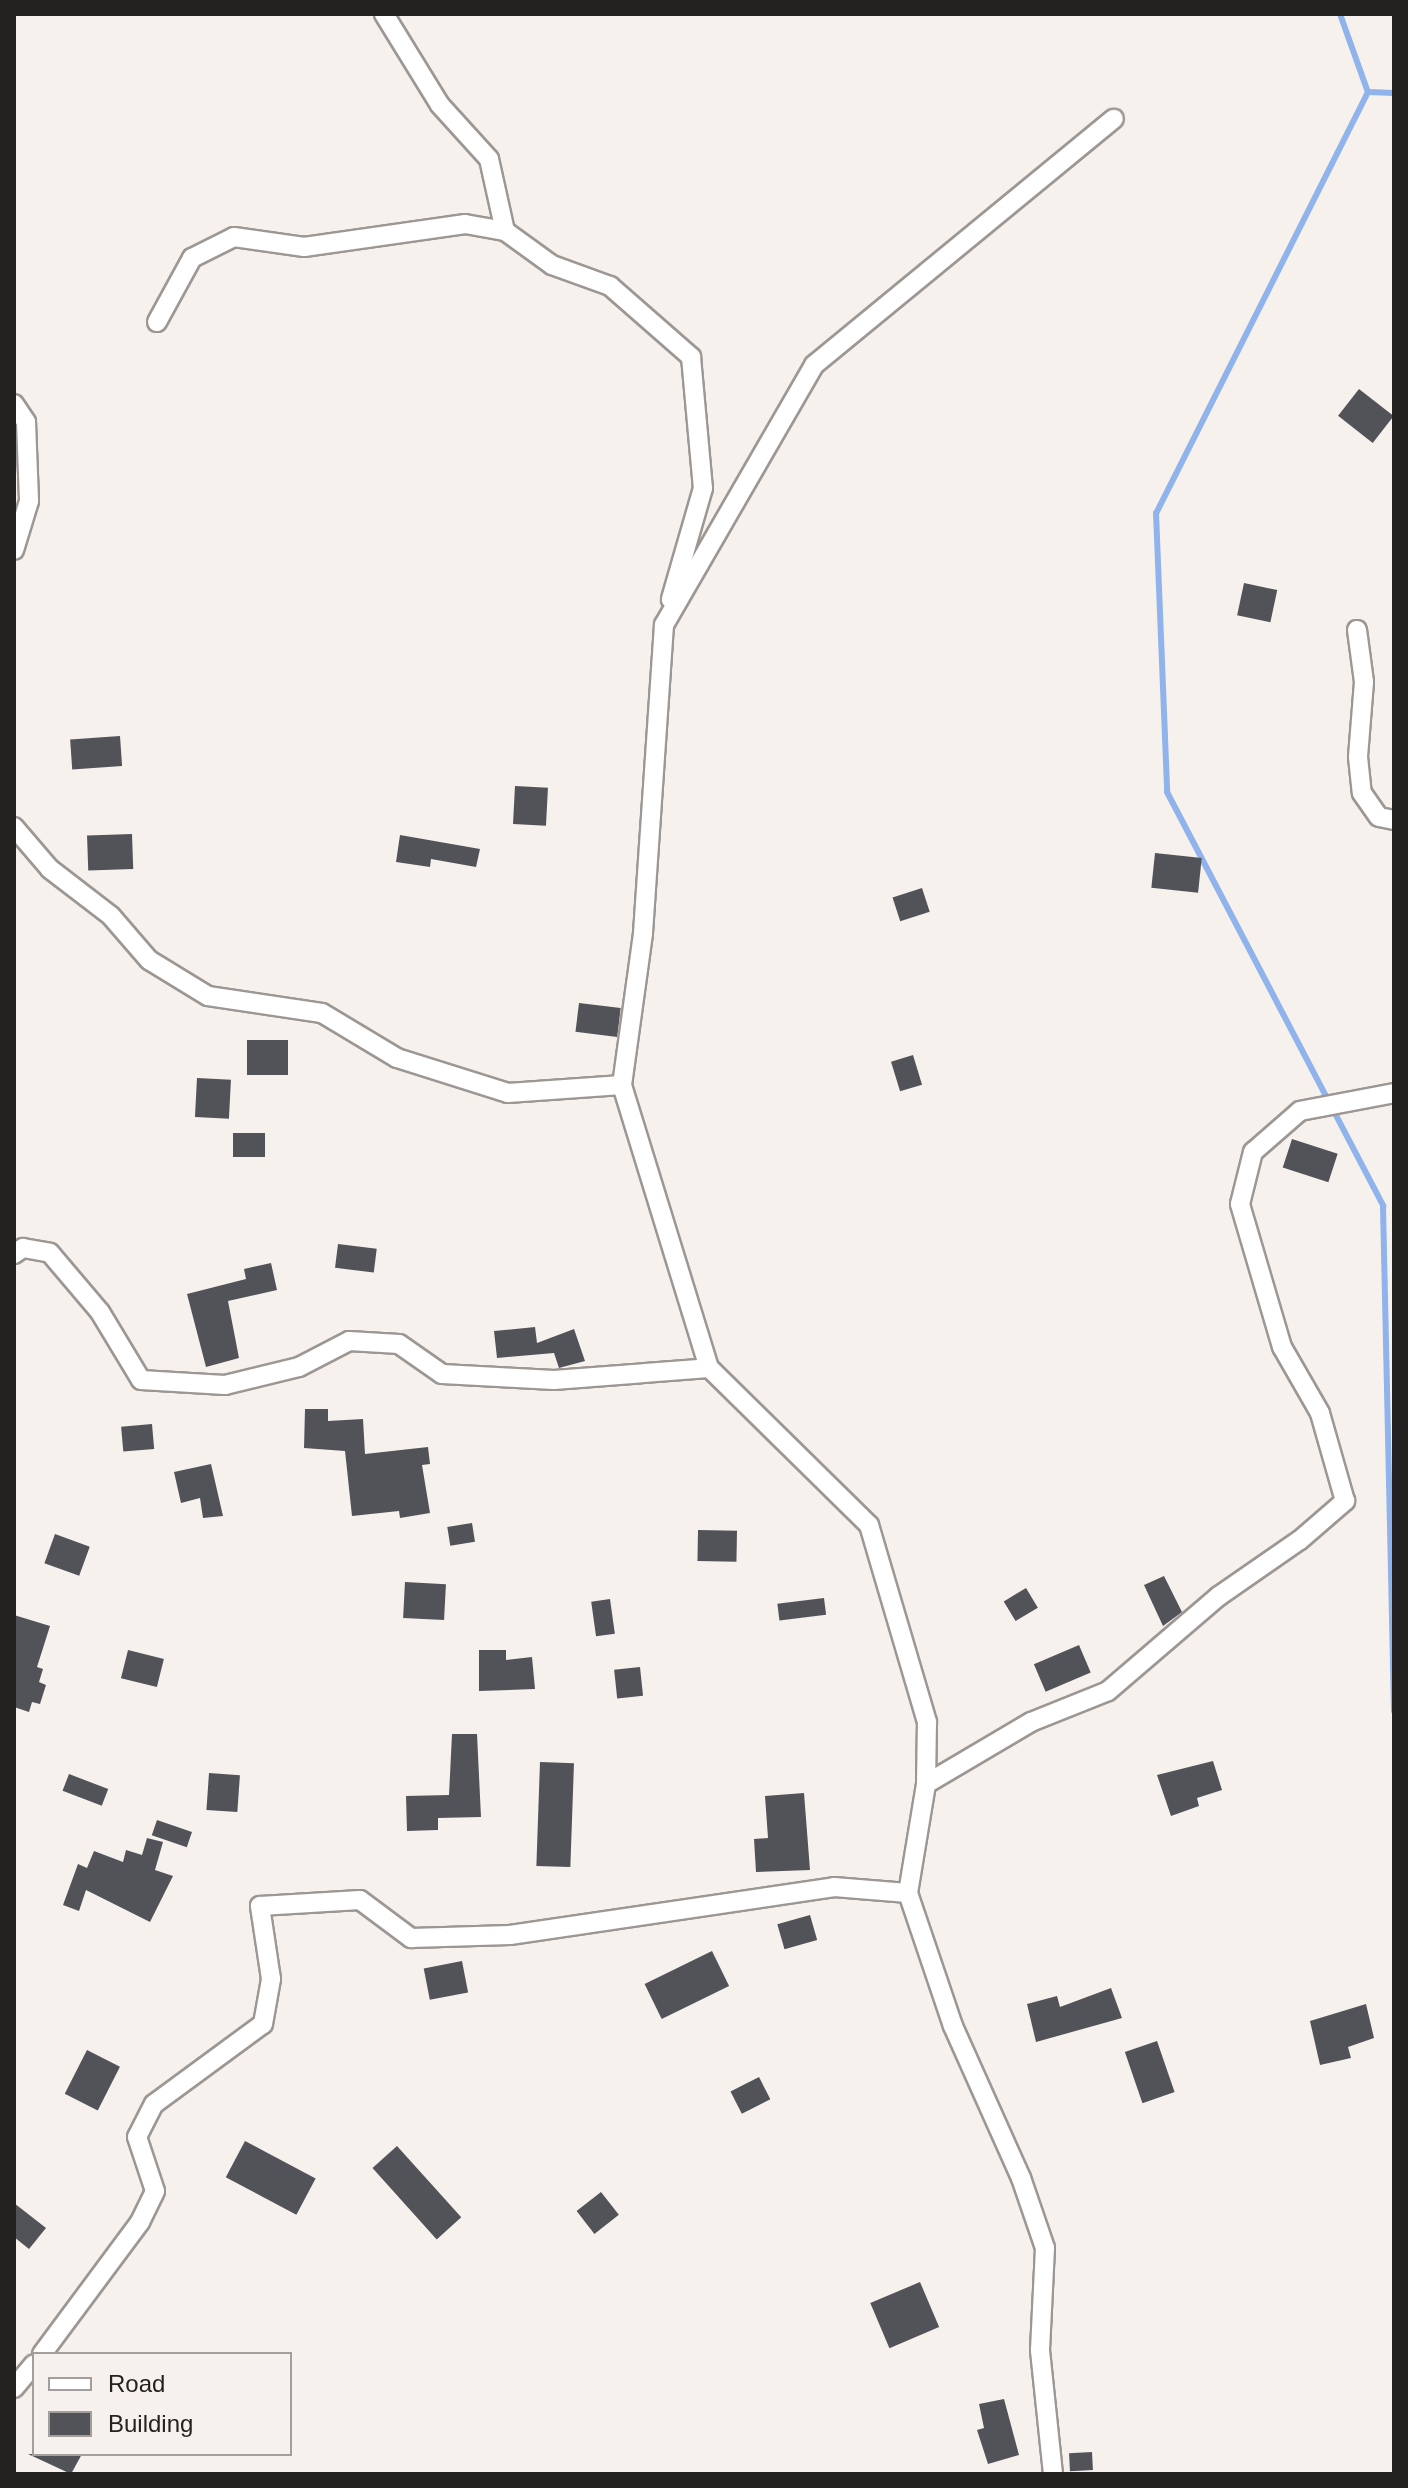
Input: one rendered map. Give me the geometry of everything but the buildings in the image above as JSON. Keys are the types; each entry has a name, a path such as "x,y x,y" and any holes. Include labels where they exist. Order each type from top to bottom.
{"street":[{"path":"384,14 440,105 489,159 505,231"},
{"path":"664,625 814,365 1114,119"},
{"path":"157,322 192,258 234,237 304,247 465,224 505,231 552,265 610,286 691,357 703,488 664,625 643,933 622,1085 709,1368 869,1525 927,1722 926,1784 908,1893 953,2026 1021,2178 1045,2248 1040,2350 1053,2474"},
{"path":"14,404 26,422 29,501 14,550"},
{"path":"1357,630 1364,682 1358,757 1362,793 1379,817 1394,820"},
{"path":"14,827 50,869 111,916 149,960 208,996 322,1013 397,1058 508,1093 622,1085"},
{"path":"926,1784 1031,1722 1108,1691 1219,1596 1300,1540 1345,1501 1320,1413 1282,1347 1240,1204 1253,1152 1300,1111 1394,1093"},
{"path":"14,1254 23,1248 50,1253 100,1312 141,1380 225,1385 299,1367 349,1341 399,1344 442,1374 554,1380 709,1368"},
{"path":"43,2352 140,2222 155,2191 137,2137 154,2104 263,2024 271,1979 260,1906 360,1900 411,1938 510,1935 834,1887 908,1893"},
{"path":"14,2388 32,2366"}],"waterway":[{"path":"1340,14 1368,92 1156,513 1167,792 1383,1206 1394,1711"},
{"path":"1368,92 1394,93"}]}
